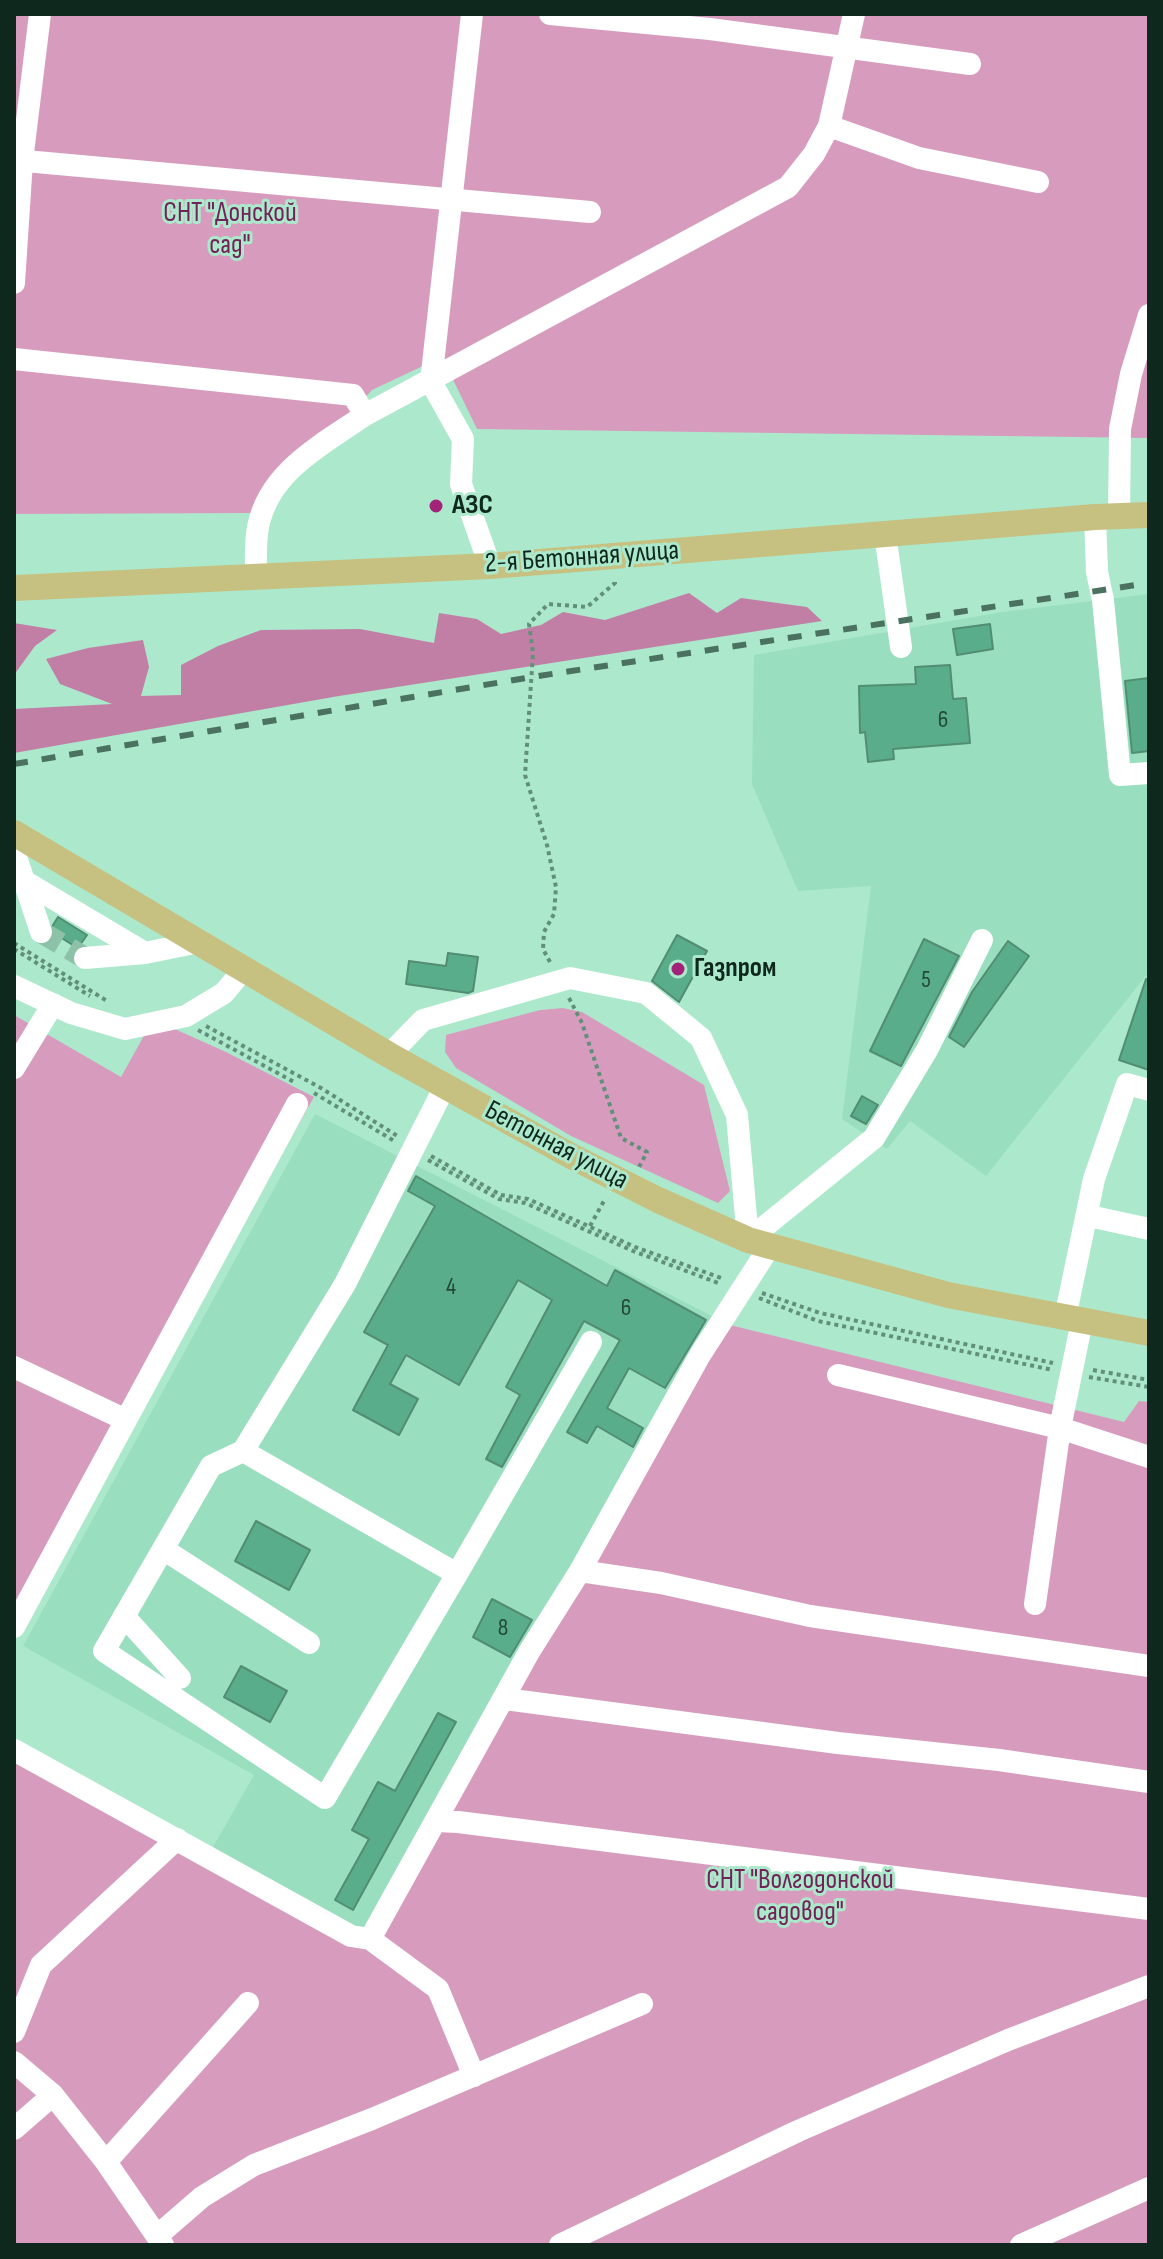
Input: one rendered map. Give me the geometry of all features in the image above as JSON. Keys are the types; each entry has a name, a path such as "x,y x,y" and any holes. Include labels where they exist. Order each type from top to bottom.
{"main road":[{"name":"2-я Бетонная улица","path":"14,588 490,566 1149,515"},
{"name":"Бетонная улица","path":"14,833 445,1086 630,1186 759,1243 948,1295 1149,1333"}],"lane":[{"path":"14,283 18,161 40,14"},
{"path":"472,14 431,382 463,439 461,484 490,566"},
{"path":"550,14 847,46 970,64"},
{"path":"256,577 258,527 272,488 300,460 365,415 788,187 814,154 829,126 854,14"},
{"path":"829,126 919,158 1038,182"},
{"path":"18,161 590,212"},
{"path":"1149,315 1131,374 1097,572 1103,600 1120,775 1149,773"},
{"path":"14,359 353,395 365,415"},
{"path":"885,534 901,647"},
{"path":"14,851 41,932"},
{"path":"24,881 145,953"},
{"path":"370,1939 529,1652 580,1571 700,1355 742,1289 759,1243 874,1138 927,1050 982,940"},
{"path":"85,958 145,953 199,942"},
{"path":"14,986 71,1013 125,1029 175,1018 224,993 244,969"},
{"path":"389,1055 423,1020 570,978 646,993 701,1038 737,1115 759,1243"},
{"path":"14,1068 53,1004"},
{"path":"1035,1604 1060,1428 1072,1371 1074,1320 1094,1179 1127,1084 1149,1090"},
{"path":"445,1086 345,1284 243,1451 211,1466 104,1651 325,1798 591,1342"},
{"path":"14,1627 297,1104"},
{"path":"1089,1216 1149,1229"},
{"path":"14,1367 126,1420"},
{"path":"838,1375 1060,1428 1149,1457"},
{"path":"243,1451 457,1574"},
{"path":"163,1549 309,1643"},
{"path":"580,1571 661,1583 810,1616 1149,1666"},
{"path":"124,1616 180,1678"},
{"path":"505,1699 838,1743 999,1760 1149,1782"},
{"path":"14,1750 351,1936 370,1939 438,1989 474,2076"},
{"path":"437,1821 834,1867 1149,1909"},
{"path":"14,2032 41,1965 177,1839"},
{"path":"560,2245 798,2131 1008,2040 1149,1986"},
{"path":"106,2162 248,2003"},
{"path":"14,2062 53,2095 106,2162 160,2240 202,2197 254,2165 642,2004"},
{"path":"14,2129 53,2095"},
{"path":"1021,2245 1149,2188"}],"path":[{"path":"556,974 543,949 544,932 554,914 556,887 547,845 525,775 533,653 529,624 548,604 587,607 615,583"},
{"path":"14,946 104,1005"},
{"path":"14,946 117,1007"},
{"path":"563,986 582,1023 621,1138 647,1152 619,1207 604,1199 590,1226"},
{"path":"175,1018 499,1199 525,1203 633,1251 820,1313 1149,1387"},
{"path":"175,1018 321,1088 412,1148 501,1195 528,1199 635,1247 742,1289"},
{"path":"1072,1371 1149,1380"}],"shaded area":[{"path":"689,593 717,613 741,598 807,607 822,621 339,696 14,753 14,709 112,704 60,684 46,659 88,648 143,640 149,667 141,696 181,695 181,665 218,646 261,630 360,629 434,643 439,613 477,619 501,634 541,625 563,612 605,620"},
{"path":"1149,594 1149,972 986,1176 910,1121 887,1149 842,1119 871,886 798,891 752,784 754,655 1002,612"},
{"path":"14,623 57,630 35,646 14,675"},
{"path":"315,1114 712,1316 366,1933 213,1847 254,1775 23,1646"}],"green space":[{"name":"СНТ \"Донской сад\"","path":"14,14 1149,14 1149,438 477,429 442,357 372,390 255,513 14,514"},
{"path":"563,1008 582,1012 704,1085 730,1191 718,1203 571,1136 456,1068 445,1052 446,1035 540,1010"},
{"path":"14,1015 121,1077 146,1032 168,1026 314,1097 14,1630"},
{"name":"СНТ \"Волгодонской садовод\"","path":"730,1325 1124,1422 1139,1401 1149,1402 1149,2245 14,2245 14,1757 355,1945"}],"building":[{"path":"990,624 993,649 957,655 953,629"},
{"path":"950,665 953,699 966,698 970,743 893,749 894,759 868,762 865,732 860,733 859,686 916,684 915,667"},
{"path":"1149,678 1149,751 1132,753 1125,681"},
{"path":"58,917 87,935 80,945 76,947 55,934 53,925"},
{"name":"Газпром","path":"677,935 707,951 679,1002 652,981"},
{"path":"924,939 959,956 901,1066 870,1051"},
{"path":"1008,941 1029,956 964,1047 949,1037 972,992"},
{"path":"448,953 478,957 473,991 468,993 406,984 409,961 446,966"},
{"path":"1146,979 1149,980 1149,1070 1119,1060"},
{"path":"862,1096 878,1105 866,1124 851,1116"},
{"path":"416,1176 607,1286 615,1270 706,1320 665,1388 629,1368 607,1408 643,1428 633,1447 597,1426 587,1443 567,1432 620,1340 584,1321 502,1467 486,1459 520,1395 506,1387 552,1300 518,1280 459,1385 406,1355 390,1384 418,1399 399,1435 353,1410 388,1345 364,1332 435,1206 408,1191"},
{"path":"256,1521 310,1550 289,1590 235,1561"},
{"path":"492,1599 532,1620 510,1657 473,1637"},
{"path":"241,1666 287,1691 270,1722 224,1697"},
{"path":"438,1713 456,1722 353,1910 335,1900 369,1839 352,1830 378,1782 395,1791"}],"tunnel":[{"path":"41,932 85,958"}],"railway":[{"path":"14,764 532,677 1149,583"}],"place":[{"name":"АЗС","path":"436,506"},
{"name":"Газпром","path":"678,969"}]}
